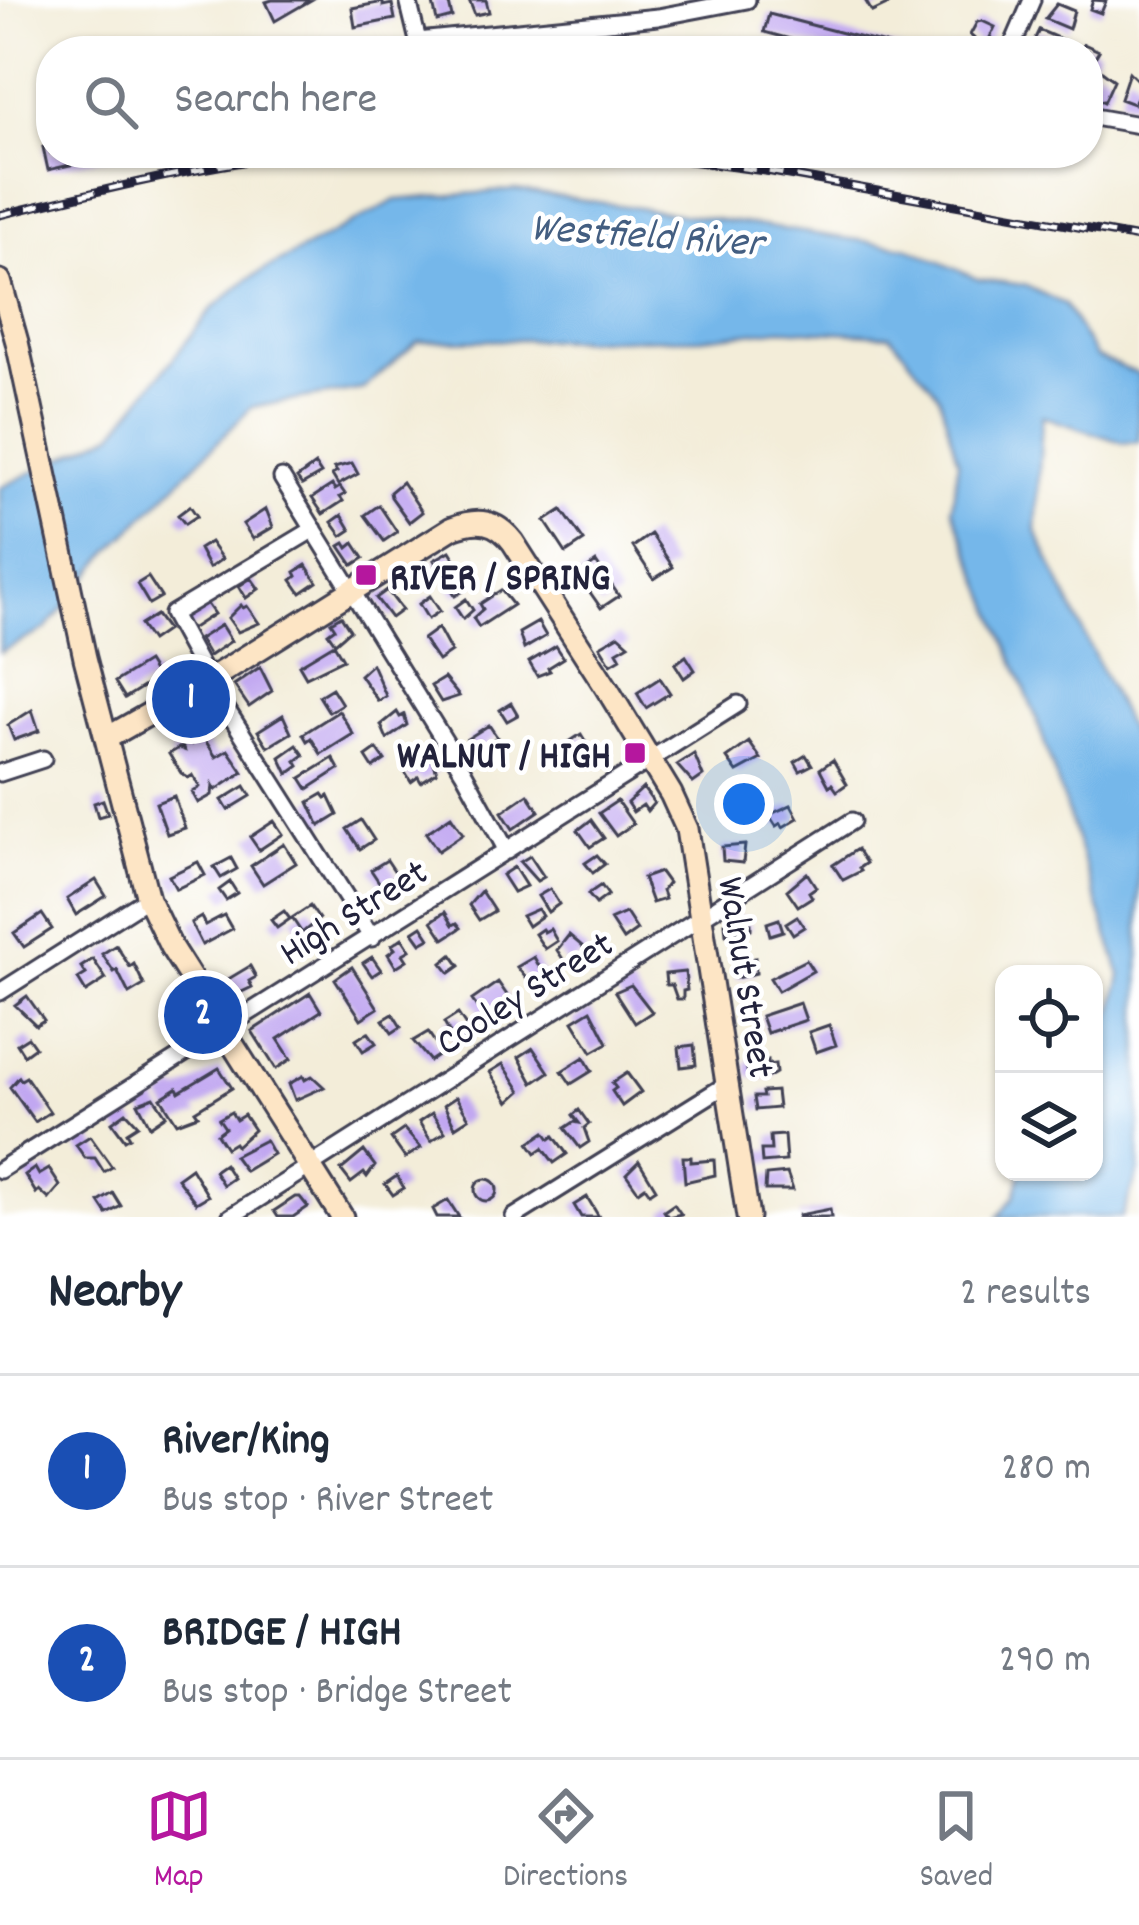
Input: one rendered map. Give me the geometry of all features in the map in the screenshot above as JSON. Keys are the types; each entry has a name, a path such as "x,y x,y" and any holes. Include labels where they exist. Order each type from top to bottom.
{"street":[{"path":"409,0 417,36"},
{"path":"470,36 637,20 747,0"},
{"path":"1016,36 1032,0"},
{"path":"1103,119 1139,125"},
{"path":"0,281 85,658 148,898 172,947 342,1217"},
{"path":"282,478 463,771 507,851"},
{"name":"Walnut Street","path":"352,591 452,528 488,522 513,542 687,830 748,1217"},
{"path":"314,529 172,614 208,680 372,938"},
{"path":"106,738 352,591"},
{"name":"High Street","path":"0,1170 738,704"},
{"path":"0,773 43,759"},
{"name":"Cooley Street","path":"230,1217 852,820"},
{"path":"0,992 148,898"},
{"path":"514,1217 729,1083"}],"water":[{"name":"Westfield River","path":"515,190 906,247 978,279 1024,285 1064,304 1096,357 1139,374 1139,442 1124,443 1042,416 1036,531 1139,751 1139,1170 1122,1217 998,1217 1015,1196 1019,1181 1103,1181 1103,1023 1113,1011 1121,975 1036,717 952,508 958,461 939,395 890,335 781,329 702,338 418,341 363,389 252,407 108,553 46,629 0,652 0,488 114,433 212,309 248,279 396,200"}],"building":[{"path":"311,0 275,21 266,2"},
{"path":"432,0 448,0 452,17 437,21"},
{"path":"469,0 486,0 489,12 475,15"},
{"path":"865,0 895,0 895,1 872,12"},
{"path":"1093,0 1106,1 1101,13 1090,9"},
{"path":"383,2 383,6 392,4 395,19 355,27 352,8"},
{"path":"1057,4 1074,11 1069,29 1045,19"},
{"path":"769,14 854,36 779,36 764,32"},
{"path":"977,22 995,27 991,36 970,35"},
{"path":"1103,72 1114,80 1103,102"},
{"path":"1129,72 1139,82 1133,104 1120,99"},
{"path":"352,463 358,474 338,485 334,468"},
{"path":"315,465 321,474 302,485 297,478"},
{"path":"402,482 422,512 409,522 390,492"},
{"path":"332,485 345,494 340,497 343,501 323,514 312,498"},
{"path":"379,505 397,532 384,541 365,515"},
{"path":"190,506 197,516 185,524 178,515"},
{"path":"266,509 273,527 253,539 243,524"},
{"path":"562,510 584,541 566,553 545,521"},
{"path":"342,515 351,530 342,536 332,522"},
{"path":"651,534 673,567 654,579 633,547"},
{"path":"210,542 222,559 209,568 199,549"},
{"path":"345,543 348,548 354,543 364,558 353,565 340,546"},
{"path":"450,551 468,580 463,583 467,589 455,596 434,560"},
{"path":"596,562 619,596 601,608 578,575"},
{"path":"306,565 317,582 301,593 292,580"},
{"path":"148,577 161,597 149,604 137,584"},
{"path":"251,578 259,589 246,598 239,586"},
{"path":"387,590 402,610 391,618 376,598"},
{"path":"501,590 513,605 479,627 473,618 483,609 480,604"},
{"path":"430,596 440,611 428,619 419,604"},
{"path":"466,599 473,610 463,619 455,607"},
{"path":"205,601 214,614 185,633 177,620"},
{"path":"241,605 259,623 238,632 228,618"},
{"path":"156,615 167,630 151,641 140,625"},
{"path":"341,616 350,630 335,643 328,633 335,628 331,622"},
{"path":"538,622 546,636 524,649 519,633"},
{"path":"221,625 231,641 209,656 199,639"},
{"path":"438,628 451,652 438,661 423,639"},
{"path":"619,635 629,644 617,651 621,658 611,664 600,646"},
{"path":"334,644 343,659 306,677 299,665"},
{"path":"556,646 564,658 537,676 529,662"},
{"path":"686,656 695,670 684,678 675,664"},
{"path":"147,662 157,678 125,698 115,682"},
{"path":"372,664 386,696 378,701 360,675"},
{"path":"260,667 272,691 249,707 234,685"},
{"path":"444,678 459,696 441,702 431,686"},
{"path":"660,678 670,693 646,708 637,693"},
{"path":"332,688 342,704 329,712 319,696"},
{"path":"511,703 518,715 507,721 500,710"},
{"path":"32,710 39,731 14,740 8,725"},
{"path":"339,711 353,734 321,754 303,734"},
{"path":"397,712 404,715 407,725 387,739 381,725"},
{"path":"283,715 291,733 268,747 258,731"},
{"path":"489,725 497,737 480,754 467,739"},
{"path":"201,734 216,757 228,750 243,772 216,790 213,785 212,795 198,803 192,792 200,787 193,775 188,778 181,773 169,754 184,750 182,746 192,744"},
{"path":"581,734 590,749 572,760 563,746"},
{"path":"749,742 761,759 737,772 727,758"},
{"path":"297,745 304,755 288,774 280,757"},
{"path":"377,749 385,760 373,768 366,757"},
{"path":"694,754 703,776 693,783 677,765"},
{"path":"806,755 812,765 800,771 795,762"},
{"path":"333,758 339,769 308,789 301,778"},
{"path":"432,758 437,772 411,782 404,771"},
{"path":"833,760 847,784 837,791 820,769"},
{"path":"245,786 251,796 228,810 222,800"},
{"path":"643,788 654,803 647,811 643,805 633,812 627,803"},
{"path":"754,788 761,799 751,806 744,795"},
{"path":"323,794 329,796 338,815 320,826 309,802"},
{"path":"528,794 539,811 513,829 502,812"},
{"path":"174,796 185,828 167,834 156,803"},
{"path":"738,799 747,811 740,817 730,805"},
{"path":"103,800 108,814 98,817 94,803"},
{"path":"617,801 633,824 616,836 599,813"},
{"path":"791,805 798,818 776,826 769,815"},
{"path":"451,816 463,834 438,851 426,833"},
{"path":"361,820 374,840 360,849 347,829"},
{"path":"591,820 604,838 590,847 578,830"},
{"path":"274,821 283,834 259,850 250,837"},
{"path":"284,844 296,863 263,884 251,866"},
{"path":"745,845 743,863 723,861 722,847"},
{"path":"857,849 866,863 843,880 833,865"},
{"path":"597,855 605,864 593,873 585,863"},
{"path":"530,856 544,877 537,881 520,862"},
{"path":"231,858 237,869 221,878 214,867"},
{"path":"387,860 397,875 381,885 371,870"},
{"path":"198,862 205,875 176,889 169,876"},
{"path":"514,867 526,886 513,892 502,875"},
{"path":"660,872 668,883 662,891 665,899 652,903 643,878"},
{"path":"807,873 816,887 809,892 812,897 798,906 787,890"},
{"path":"96,880 106,896 76,915 67,899"},
{"path":"230,882 237,893 226,900 219,890"},
{"path":"601,885 608,895 596,904 588,894"},
{"path":"550,889 559,904 548,912 538,896"},
{"path":"481,891 494,911 479,920 469,905"},
{"path":"310,906 319,919 302,933 292,918"},
{"path":"538,909 542,916 528,926 522,916"},
{"path":"284,911 290,919 277,928 271,920"},
{"path":"445,912 461,928 444,939 432,921"},
{"path":"626,913 637,930 623,940 610,920"},
{"path":"42,914 52,929 24,947 14,933"},
{"path":"224,915 232,929 202,945 191,923 201,917 205,925"},
{"path":"744,916 744,924 751,924 751,929 726,934 725,923"},
{"path":"797,916 804,927 793,934 786,923"},
{"path":"779,919 783,931 770,935 767,923"},
{"path":"422,926 430,938 421,943 413,932"},
{"path":"550,929 557,941 545,949 535,934"},
{"path":"569,935 588,951 567,965 557,950"},
{"path":"402,938 410,950 403,954 407,960 396,967 388,954"},
{"path":"116,945 130,967 134,964 144,985 129,994 102,954"},
{"path":"452,955 460,966 450,973 442,963"},
{"path":"372,957 381,970 372,976 363,963"},
{"path":"534,957 550,986 538,993 517,967"},
{"path":"755,958 756,973 736,978 735,964"},
{"path":"93,959 106,979 86,992 78,979 86,974 81,967"},
{"path":"806,960 813,971 778,991 770,978"},
{"path":"250,966 256,977 249,981 252,987 227,999 220,984"},
{"path":"352,967 378,1008 361,1019 335,979"},
{"path":"685,972 687,990 683,999 677,999 672,985 666,985 665,974"},
{"path":"498,982 509,998 484,1017 472,1000"},
{"path":"631,985 652,1012 635,1023 615,992"},
{"path":"310,993 321,1011 278,1039 291,1059 276,1069 252,1031"},
{"path":"27,996 44,1020 36,1025 15,1005"},
{"path":"800,1003 806,1020 767,1033 761,1016"},
{"path":"591,1010 608,1043 592,1052 573,1021"},
{"path":"393,1014 401,1027 392,1033 383,1020"},
{"path":"458,1014 472,1035 457,1046 444,1023"},
{"path":"829,1025 836,1045 816,1052 809,1032"},
{"path":"368,1032 376,1043 363,1051 356,1040"},
{"path":"428,1032 442,1053 430,1061 413,1041"},
{"path":"28,1037 35,1047 24,1055 17,1044"},
{"path":"694,1045 696,1065 681,1067 679,1047"},
{"path":"533,1048 549,1072 533,1083 519,1057"},
{"path":"584,1057 592,1071 571,1084 562,1071"},
{"path":"768,1060 768,1065 775,1064 776,1073 748,1076 746,1062"},
{"path":"503,1064 521,1091 509,1102 490,1072"},
{"path":"219,1068 232,1088 195,1111 198,1115 177,1123 161,1098"},
{"path":"627,1073 641,1092 622,1106 612,1083"},
{"path":"303,1076 305,1080 312,1076 324,1087 295,1100 289,1084"},
{"path":"19,1077 26,1077 50,1112 35,1122 10,1087"},
{"path":"776,1091 778,1108 756,1110 754,1097"},
{"path":"154,1097 166,1115 150,1126 138,1103"},
{"path":"456,1097 469,1118 455,1127 444,1105"},
{"path":"579,1110 589,1124 584,1128 589,1142 580,1148 565,1128 579,1123 573,1115"},
{"path":"126,1112 138,1125 127,1132 130,1137 125,1140 112,1122"},
{"path":"231,1112 236,1120 244,1115 254,1130 236,1146 226,1148 217,1134 225,1128 219,1119"},
{"path":"432,1113 445,1132 431,1141 419,1122"},
{"path":"404,1129 421,1148 405,1158 391,1138"},
{"path":"545,1132 567,1154 554,1163 543,1148 536,1153 529,1143"},
{"path":"784,1135 786,1161 762,1163 761,1150 771,1150 770,1136"},
{"path":"90,1136 112,1167 104,1172 95,1158 85,1158 76,1145"},
{"path":"265,1140 273,1154 245,1171 234,1156"},
{"path":"364,1151 375,1166 367,1177 364,1173 351,1183 341,1170"},
{"path":"683,1157 691,1157 691,1162 714,1160 715,1175 685,1182"},
{"path":"639,1161 656,1189 650,1193 645,1186 638,1191 626,1174"},
{"path":"224,1164 233,1178 223,1185 214,1171"},
{"path":"35,1168 39,1175 49,1169 60,1186 49,1199 39,1190 36,1193 25,1175"},
{"path":"191,1168 208,1196 196,1203 177,1178"},
{"path":"787,1173 793,1190 765,1190 766,1175"},
{"path":"397,1176 404,1188 393,1195 385,1184"},
{"path":"486,1179 497,1190 486,1201 475,1190"},
{"path":"113,1193 121,1206 107,1214 99,1202"},
{"path":"295,1197 308,1207 293,1217 278,1217 274,1211"},
{"path":"587,1197 599,1217 581,1217 574,1205"},
{"path":"448,1200 459,1217 437,1217 433,1209"},
{"path":"674,1204 681,1214 668,1217 664,1211"},
{"path":"830,1209 831,1217 799,1217 799,1215"}],"railway":[{"path":"0,215 211,168"},
{"path":"742,168 1139,238"}],"place":[{"name":"RIVER / SPRING","path":"366,575"},
{"name":"River/King","path":"191,699"},
{"name":"WALNUT / HIGH","path":"635,753"},
{"name":"BRIDGE / HIGH","path":"203,1015"}]}
